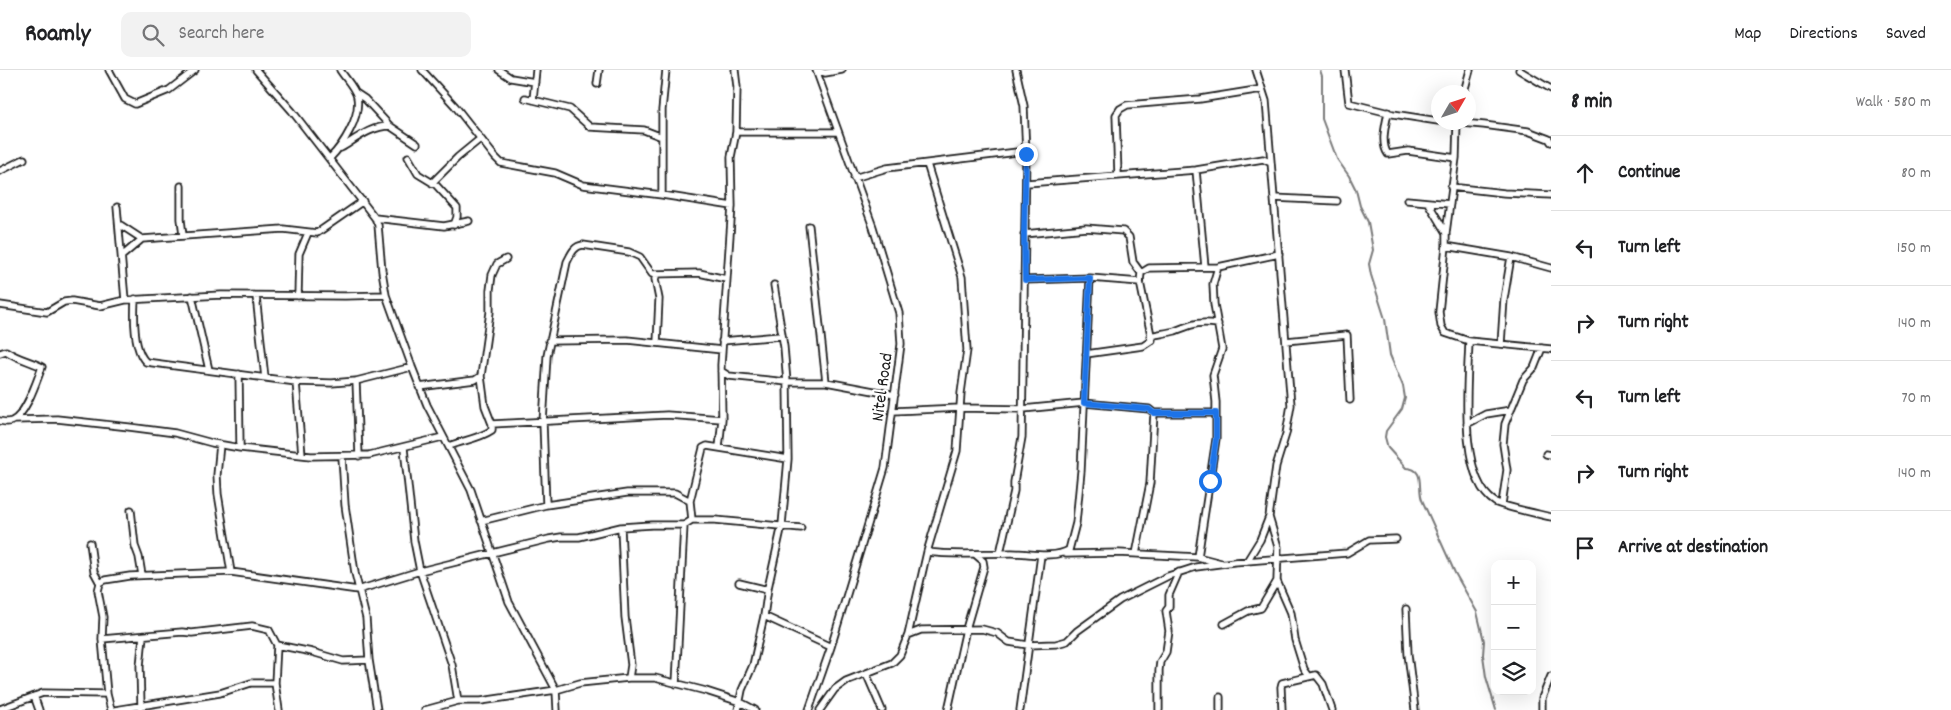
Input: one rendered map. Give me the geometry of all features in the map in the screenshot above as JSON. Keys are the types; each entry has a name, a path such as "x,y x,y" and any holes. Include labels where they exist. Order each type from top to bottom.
{"street":[{"path":"109,70 125,99 135,104 169,90 195,70"},
{"path":"256,70 330,158 375,218 378,225 386,295 419,387 471,490 509,602 556,690 557,710"},
{"path":"340,70 356,93 370,104 390,126 417,144"},
{"path":"499,70 511,78 535,82"},
{"path":"533,100 536,70"},
{"path":"598,84 599,70"},
{"path":"662,195 662,110 666,70"},
{"path":"719,448 722,418 722,342 732,206 731,157 736,132 737,87 735,70"},
{"path":"816,70 825,73 842,70"},
{"name":"Nitel Road","path":"809,710 831,647 885,468 901,344 898,313 873,228 816,70"},
{"path":"1000,553 1014,491 1022,437 1023,409 1024,234 1027,183 1024,106 1016,70"},
{"path":"1247,561 1260,540 1269,517 1276,466 1286,434 1291,406 1266,101 1256,70"},
{"path":"1345,70 1349,102 1388,112 1431,120"},
{"path":"1466,85 1470,70"},
{"path":"1519,70 1551,88"},
{"path":"426,71 501,163 542,170 583,185 732,206"},
{"path":"1118,175 1116,114 1120,109 1127,105 1200,99 1262,88"},
{"path":"339,150 352,126 358,105 356,93"},
{"path":"524,98 570,109 590,127 644,130 662,138"},
{"path":"1388,112 1384,138 1385,151 1388,154 1408,151 1456,158"},
{"path":"1476,124 1528,131 1549,139 1551,142"},
{"path":"330,158 370,130 390,126"},
{"path":"1454,130 1456,158 1446,232 1439,312 1440,326 1445,333 1469,341 1551,349"},
{"path":"736,132 837,132"},
{"path":"432,183 458,157 480,139"},
{"path":"1017,152 1026,145"},
{"path":"854,178 877,170 1017,152 1026,154"},
{"path":"408,157 418,174 432,183 457,208 454,225"},
{"path":"0,171 24,159"},
{"path":"1027,183 1196,170 1263,160 1270,163"},
{"path":"820,710 835,689 846,681 892,663 900,655 908,635 927,552 957,451 967,350 962,276 927,164"},
{"path":"1196,170 1205,267"},
{"path":"181,186 183,236"},
{"path":"1451,187 1504,193 1551,195"},
{"path":"1274,198 1337,201"},
{"path":"1407,200 1450,204"},
{"path":"122,256 142,239 283,229 308,233 320,232 363,202"},
{"path":"1428,203 1446,232"},
{"path":"117,208 126,300"},
{"path":"375,218 430,226 454,225 469,221"},
{"path":"119,224 142,239"},
{"path":"809,226 826,382"},
{"path":"1024,234 1086,228 1123,231 1129,237 1133,262 1141,273 1140,282 1152,340 1143,346 1086,354"},
{"path":"298,296 299,254 308,233"},
{"path":"546,505 543,422 548,341 567,262 573,250 583,245 629,252 640,257 652,274 699,272 726,279"},
{"path":"1446,246 1511,257 1551,268"},
{"path":"1141,273 1154,268 1218,267 1279,254"},
{"path":"1501,344 1504,300 1511,257"},
{"path":"449,446 492,430 492,424 485,406 481,376 489,320 492,275 497,264 506,259"},
{"path":"1198,557 1216,439 1213,375 1222,349 1214,294 1218,267"},
{"path":"656,343 659,299 655,279 657,274"},
{"path":"1025,280 1090,278 1140,282"},
{"path":"1061,554 1069,550 1076,523 1081,471 1090,278"},
{"path":"738,710 764,616 768,588 782,525 788,458 787,382 784,347 774,285"},
{"path":"0,305 47,312 68,301 95,306 135,299 192,296 386,295"},
{"path":"192,296 209,370"},
{"path":"256,296 266,378"},
{"path":"135,299 134,318 138,351 141,358 151,364 296,382 332,383 356,381 412,367"},
{"path":"1150,336 1171,332 1186,325 1199,322 1218,324"},
{"path":"1286,341 1347,335 1350,400"},
{"path":"722,342 781,336"},
{"path":"548,341 627,340 722,350"},
{"path":"1469,341 1467,424 1476,477 1496,503 1551,517"},
{"path":"1502,504 1507,470 1504,437 1505,424 1523,380 1534,368 1542,348"},
{"path":"0,353 6,352 18,359 42,367 25,406 14,420"},
{"path":"721,371 729,376 787,382 826,382 895,396"},
{"path":"239,374 240,448"},
{"path":"419,387 475,380 481,376"},
{"path":"356,381 359,456"},
{"path":"296,382 302,455"},
{"path":"892,411 960,408 1023,409 1084,403 1149,409 1154,413 1216,413"},
{"path":"1467,424 1486,414 1511,410"},
{"path":"1136,554 1150,483 1154,413"},
{"path":"492,424 667,415 722,418"},
{"path":"0,421 57,419 75,421 175,433 240,448 302,455 359,456 404,448 443,437"},
{"path":"220,444 217,475 218,494 231,572"},
{"path":"692,520 690,501 702,448 707,446 788,458"},
{"path":"404,448 414,541 420,571 452,665 458,701"},
{"path":"342,456 345,505 358,590 366,618 369,660 377,710"},
{"path":"481,521 546,505 594,497 645,492 675,493 690,501"},
{"path":"130,510 135,546 142,575"},
{"path":"1269,517 1278,547 1277,581 1291,613 1295,640 1304,669 1309,676"},
{"path":"100,584 113,578 142,575 231,572 358,590 420,571 556,537 578,537 621,528 652,525 684,525 692,520 715,520 801,528"},
{"path":"676,684 684,525"},
{"path":"621,528 625,617 631,665 629,678"},
{"path":"908,635 921,630 966,629 997,633 1009,642 1028,645 1056,644 1067,641 1120,600 1145,586 1179,572 1196,567 1247,561 1347,553 1369,540 1396,538"},
{"path":"90,544 94,572 100,584 98,591 103,616 102,639 107,694 111,710"},
{"path":"927,552 949,556 1000,553 1041,555 1136,554 1198,557 1223,564"},
{"path":"948,710 966,629 984,567 983,561 976,555"},
{"path":"1020,710 1041,555"},
{"path":"1159,710 1160,662 1166,652 1169,631 1166,611 1169,602 1168,595 1179,572"},
{"path":"1224,624 1261,608 1277,581"},
{"path":"739,583 764,589 768,588"},
{"path":"1406,609 1408,654 1415,710"},
{"path":"764,616 831,647"},
{"path":"102,639 182,632 192,633 252,626 269,630 277,645 275,683 279,710"},
{"path":"141,707 140,666 143,636"},
{"path":"277,645 312,652 342,661 369,660"},
{"path":"866,673 882,710"},
{"path":"1282,710 1282,683 1316,675 1321,680 1332,710"},
{"path":"1542,710 1542,698 1551,676"},
{"path":"425,710 458,701 481,701 556,690 580,683 629,678 655,678 687,685 740,702 755,710"},
{"path":"115,710 220,693 251,683 275,683"},
{"path":"0,709 43,693 107,694"},
{"path":"34,696 39,710"},
{"path":"1220,697 1220,710"}],"waterway":[{"path":"1320,70 1322,76 1322,119 1337,159 1356,190 1360,206 1368,222 1373,250 1369,264 1371,275 1385,319 1390,355 1403,386 1405,398 1402,409 1386,431 1385,437 1388,448 1406,468 1412,469 1419,475 1422,500 1455,573 1477,612 1484,641 1483,655 1486,677 1496,710"}],"route":[{"path":"1026,154 1025,280 1090,278 1084,403 1149,409 1154,413 1216,413 1217,430 1210,481"}]}
